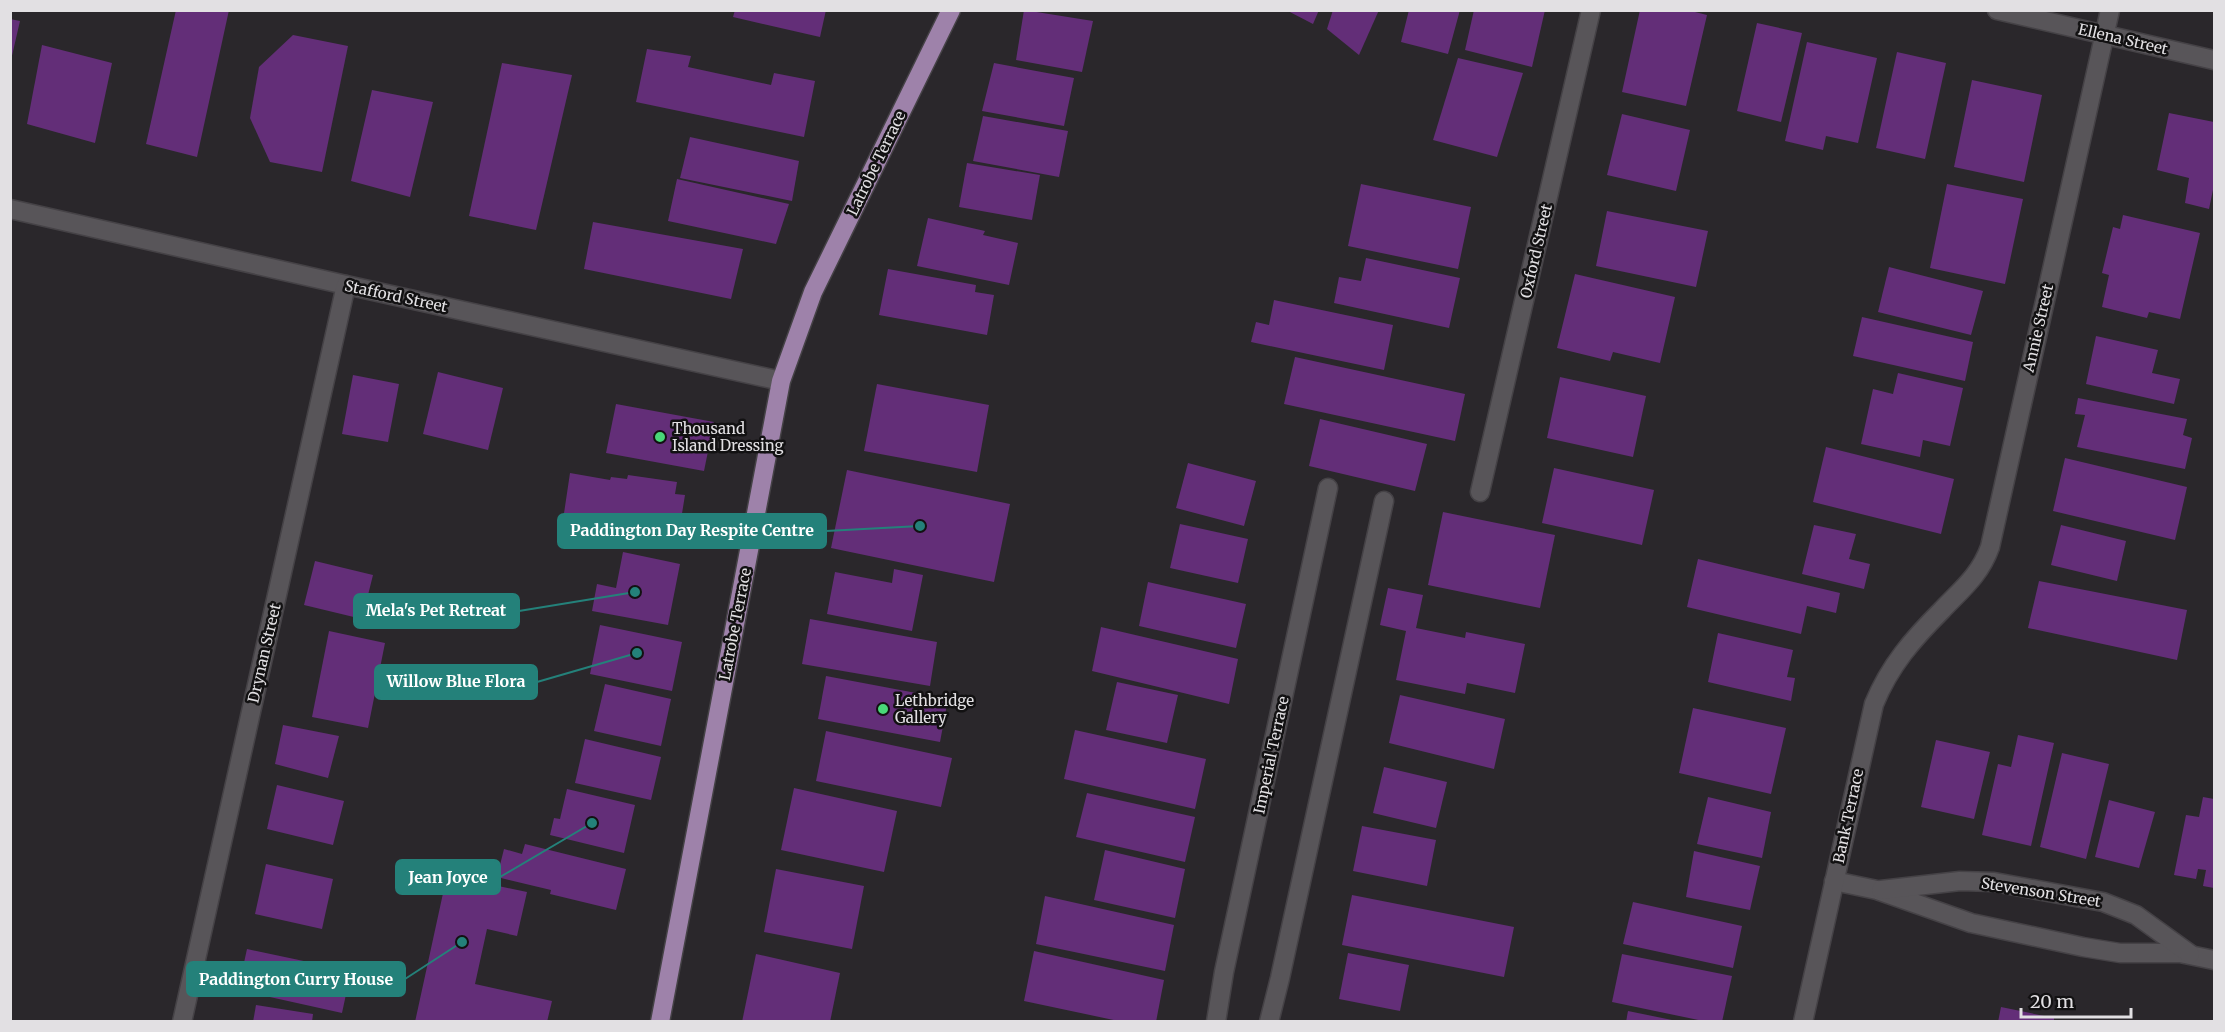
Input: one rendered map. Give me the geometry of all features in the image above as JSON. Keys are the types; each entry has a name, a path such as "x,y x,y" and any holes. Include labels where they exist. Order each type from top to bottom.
{"main road":[{"name":"Latrobe Terrace","path":"660,1022 781,381 813,292 951,10"}],"street":[{"name":"Oxford Street","path":"1480,492 1591,10"},
{"name":"Ellena Street","path":"1997,10 2214,60"},
{"name":"Annie Street","path":"1928,626 1974,580 1990,547 2110,10"},
{"name":"Stafford Street","path":"10,209 781,381"},
{"name":"Drynan Street","path":"182,1022 346,285"},
{"name":"Imperial Terrace","path":"1216,1022 1224,972 1328,489"},
{"path":"1269,1022 1384,501"},
{"name":"Bank Terrace","path":"1803,1022 1874,704 1896,661 1928,626"},
{"name":"Stevenson Street","path":"1834,881 1877,890 1959,920 2083,947 2120,952 2191,955 2214,960"},
{"name":"Stevenson Street","path":"1877,890 1960,881 1987,882 2103,902 2136,915 2191,955"}],"building":[{"path":"176,10 229,10 197,157 146,144"},
{"path":"735,10 826,10 820,37 733,17"},
{"path":"1024,10 1093,21 1082,72 1016,60"},
{"path":"1286,10 1319,10 1313,24"},
{"path":"1333,10 1379,10 1359,55 1327,29"},
{"path":"1409,10 1460,10 1448,54 1401,42"},
{"path":"1474,10 1545,10 1532,67 1465,50"},
{"path":"1640,10 1687,10 1707,15 1686,106 1622,92"},
{"path":"10,19 20,21 11,60 10,60"},
{"path":"1757,23 1802,33 1781,122 1737,111"},
{"path":"293,35 348,46 322,172 270,162 250,118 259,67"},
{"path":"1807,42 1877,58 1858,143 1826,136 1823,150 1785,141"},
{"path":"42,45 112,63 95,143 27,124"},
{"path":"647,49 691,56 688,67 771,85 774,73 815,81 804,137 636,102"},
{"path":"1897,52 1946,63 1925,159 1876,148"},
{"path":"1458,58 1523,73 1497,157 1433,140"},
{"path":"502,63 572,75 536,230 469,216"},
{"path":"994,63 1074,78 1064,126 982,111"},
{"path":"1972,80 2042,95 2024,182 1954,167"},
{"path":"372,90 433,102 410,197 351,181"},
{"path":"2169,113 2214,122 2214,185 2209,209 2185,203 2189,178 2157,170"},
{"path":"1622,114 1690,130 1676,191 1607,175"},
{"path":"983,116 1068,131 1059,177 973,161"},
{"path":"690,137 799,161 792,201 680,178"},
{"path":"967,163 1040,175 1032,220 959,207"},
{"path":"677,179 789,204 776,244 668,221"},
{"path":"1361,184 1471,207 1458,269 1348,246"},
{"path":"1947,184 2023,199 2005,284 1930,268"},
{"path":"1607,211 1708,231 1696,287 1596,266"},
{"path":"2123,215 2200,233 2180,319 2149,312 2147,318 2102,307 2109,275 2102,273 2113,227 2120,229"},
{"path":"928,218 985,231 983,235 1018,243 1009,285 917,266"},
{"path":"593,222 743,249 731,299 584,269"},
{"path":"1366,258 1460,278 1449,328 1334,303 1339,277 1361,281"},
{"path":"1889,267 1983,291 1971,335 1878,312"},
{"path":"888,269 976,285 975,292 994,295 987,335 879,315"},
{"path":"1575,274 1675,297 1660,363 1613,352 1610,361 1557,348"},
{"path":"1274,300 1393,325 1384,370 1251,342 1256,322 1269,325"},
{"path":"1862,317 1973,342 1965,381 1853,356"},
{"path":"2096,336 2158,350 2152,373 2180,379 2174,404 2086,384"},
{"path":"1295,357 1465,394 1455,441 1284,404"},
{"path":"438,372 503,388 488,450 423,434"},
{"path":"1898,373 1963,388 1950,446 1923,440 1920,457 1861,444 1873,389 1893,394"},
{"path":"353,375 399,384 388,442 342,434"},
{"path":"1560,377 1646,396 1633,457 1547,438"},
{"path":"877,384 989,405 977,472 864,451"},
{"path":"2078,398 2187,419 2183,435 2192,438 2185,469 2077,447 2085,415 2075,414"},
{"name":"Thousand Island Dressing","path":"616,404 714,422 704,471 606,453"},
{"path":"1320,419 1427,444 1415,491 1309,466"},
{"path":"1826,447 1954,479 1941,534 1813,502"},
{"path":"2065,458 2187,487 2175,540 2053,511"},
{"path":"1188,463 1256,481 1244,526 1176,508"},
{"path":"1554,468 1654,490 1642,545 1542,523"},
{"path":"847,470 1010,504 994,582 831,548"},
{"path":"570,473 610,480 611,477 627,479 628,475 677,482 675,494 685,495 679,532 669,531 667,541 660,540 660,543 583,531 584,523 563,520"},
{"path":"1443,512 1555,535 1540,608 1428,585"},
{"path":"1180,524 1248,539 1238,583 1170,568"},
{"path":"1814,525 1856,534 1849,559 1870,564 1864,589 1802,574"},
{"path":"2061,525 2126,541 2117,581 2051,565"},
{"path":"623,552 680,564 668,625 592,611 597,584 616,588"},
{"path":"1698,559 1840,593 1836,613 1807,606 1801,634 1687,607"},
{"path":"315,561 373,575 362,619 304,605"},
{"path":"894,569 923,575 912,631 827,614 835,572 892,583"},
{"path":"2039,581 2187,610 2177,660 2028,628"},
{"path":"1148,582 1246,604 1236,648 1139,626"},
{"path":"1388,588 1423,595 1416,628 1465,638 1466,632 1525,644 1515,693 1467,683 1465,694 1396,680 1406,631 1380,625"},
{"path":"810,619 937,642 930,686 802,664"},
{"path":"600,625 682,642 672,691 590,674"},
{"path":"1101,627 1238,659 1229,704 1092,671"},
{"path":"329,631 385,643 368,728 312,717"},
{"path":"1718,633 1793,650 1787,677 1795,678 1791,701 1708,682"},
{"name":"Lethbridge Gallery","path":"826,676 948,699 940,742 818,719"},
{"path":"1117,682 1178,695 1167,743 1106,730"},
{"path":"605,684 671,699 661,746 594,731"},
{"path":"1400,695 1505,719 1494,769 1389,743"},
{"path":"1693,708 1786,728 1771,794 1679,773"},
{"path":"283,725 339,736 328,778 275,764"},
{"path":"1075,730 1206,759 1195,809 1064,779"},
{"path":"826,731 952,758 941,807 816,781"},
{"path":"2018,735 2054,743 2031,846 1982,835 1998,764 2011,767"},
{"path":"585,739 661,757 651,800 575,783"},
{"path":"1936,740 1990,752 1974,819 1921,807"},
{"path":"2062,753 2109,764 2086,859 2040,847"},
{"path":"1384,767 1447,782 1436,828 1373,813"},
{"path":"277,785 344,801 333,845 267,829"},
{"path":"794,788 897,811 884,872 781,850"},
{"path":"567,789 635,805 624,853 550,835 554,818 560,819"},
{"path":"1087,793 1195,817 1185,862 1076,837"},
{"path":"1708,797 1771,812 1762,858 1697,844"},
{"path":"2203,797 2214,799 2214,888 2203,886 2206,870 2198,869 2196,879 2174,875 2186,815 2199,817"},
{"path":"2109,800 2155,812 2139,868 2095,857"},
{"path":"1362,826 1436,840 1427,886 1353,871"},
{"path":"525,844 626,869 616,910 550,894 551,890 497,877 504,849 522,854"},
{"path":"1105,850 1185,869 1175,918 1094,900"},
{"path":"1694,851 1760,866 1750,910 1686,897"},
{"path":"266,864 333,879 322,929 255,914"},
{"path":"776,869 864,886 852,949 764,932"},
{"path":"447,875 527,892 517,936 487,929 475,984 552,1001 547,1022 415,1022"},
{"path":"1352,895 1514,927 1504,977 1342,945"},
{"path":"1045,896 1174,925 1165,971 1036,944"},
{"path":"1633,902 1742,926 1733,968 1623,944"},
{"path":"247,949 351,971 342,1013 238,990"},
{"path":"1034,951 1164,980 1156,1022 1123,1022 1024,1001"},
{"path":"1348,953 1409,965 1400,1011 1339,999"},
{"path":"756,954 840,973 830,1022 742,1022"},
{"path":"1622,954 1732,976 1722,1022 1708,1022 1612,1002"},
{"path":"256,1005 313,1014 312,1022 253,1022"},
{"path":"2001,1007 2054,1018 2054,1022 1998,1022"},
{"path":"1628,1011 1672,1020 1672,1022 1626,1022"}],"place":[{"name":"Thousand Island Dressing","path":"660,437"},
{"name":"Paddington Day Respite Centre","path":"920,526"},
{"name":"Mela's Pet Retreat","path":"635,592"},
{"name":"Willow Blue Flora","path":"637,653"},
{"name":"Lethbridge Gallery","path":"883,709"},
{"name":"Jean Joyce","path":"592,823"},
{"name":"Paddington Curry House","path":"462,942"}]}
